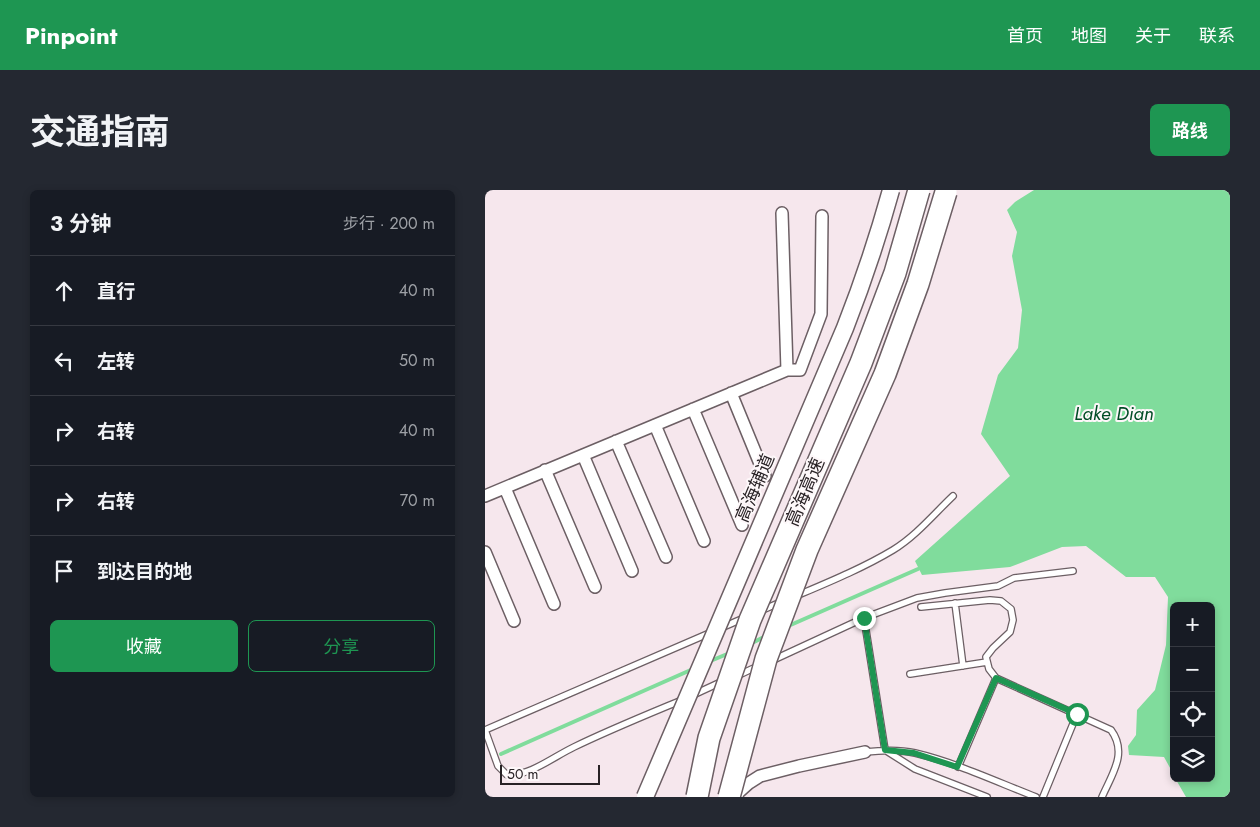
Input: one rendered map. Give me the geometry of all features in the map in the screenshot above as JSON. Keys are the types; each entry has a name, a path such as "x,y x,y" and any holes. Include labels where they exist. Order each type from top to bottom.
{"highway":[{"name":"高海高速","path":"697,797 709,738 750,620 861,363 895,273 919,190"},
{"name":"高海高速","path":"729,797 766,659 807,550 885,374 918,284 946,192"}],"main road":[{"name":"高海辅道","path":"645,797 845,328 870,261 891,190"}],"street":[{"path":"783,214 787,370"},
{"path":"485,496 787,370 800,370 821,314 822,216"},
{"path":"731,393 765,476"},
{"path":"693,409 742,526"},
{"path":"655,425 704,541"},
{"path":"617,441 666,557"},
{"path":"583,455 632,572"},
{"path":"545,470 595,587"},
{"path":"505,488 554,604"},
{"path":"485,552 514,620"},
{"path":"737,797 739,792 760,776 865,752"}],"lane":[{"path":"953,496 894,549 836,579 485,730 498,766 507,775 516,776 574,747 864,618 917,598 945,592 998,586 1014,578 1073,572"},
{"path":"921,607 990,600 1001,601 1011,609 1013,620 1010,632 993,648 987,657 989,669 996,678 1111,730 1117,738 1120,750 1102,797"},
{"path":"955,604 963,666"},
{"path":"864,618 885,750 915,769 987,797"},
{"path":"910,674 987,662"},
{"path":"957,767 996,678"},
{"path":"1043,797 1077,714"},
{"path":"865,752 885,750 914,753 1036,797"}],"water":[{"name":"Lake Dian","path":"1034,190 1230,190 1230,797 1186,797 1177,782 1215,782 1215,602 1170,602 1170,768 1164,757 1129,755 1128,746 1136,735 1137,710 1155,690 1166,645 1168,597 1155,577 1126,577 1086,546 1062,547 1010,567 922,575 915,561 1010,476 981,434 998,375 1018,348 1022,310 1012,256 1017,232 1007,210 1015,202"}],"waterway":[{"path":"786,627 918,569"},
{"path":"750,644 766,636"},
{"path":"708,662 732,652"},
{"path":"501,754 693,669"}],"route":[{"path":"864,618 885,750 914,753 957,767 996,678 1077,714"}]}
